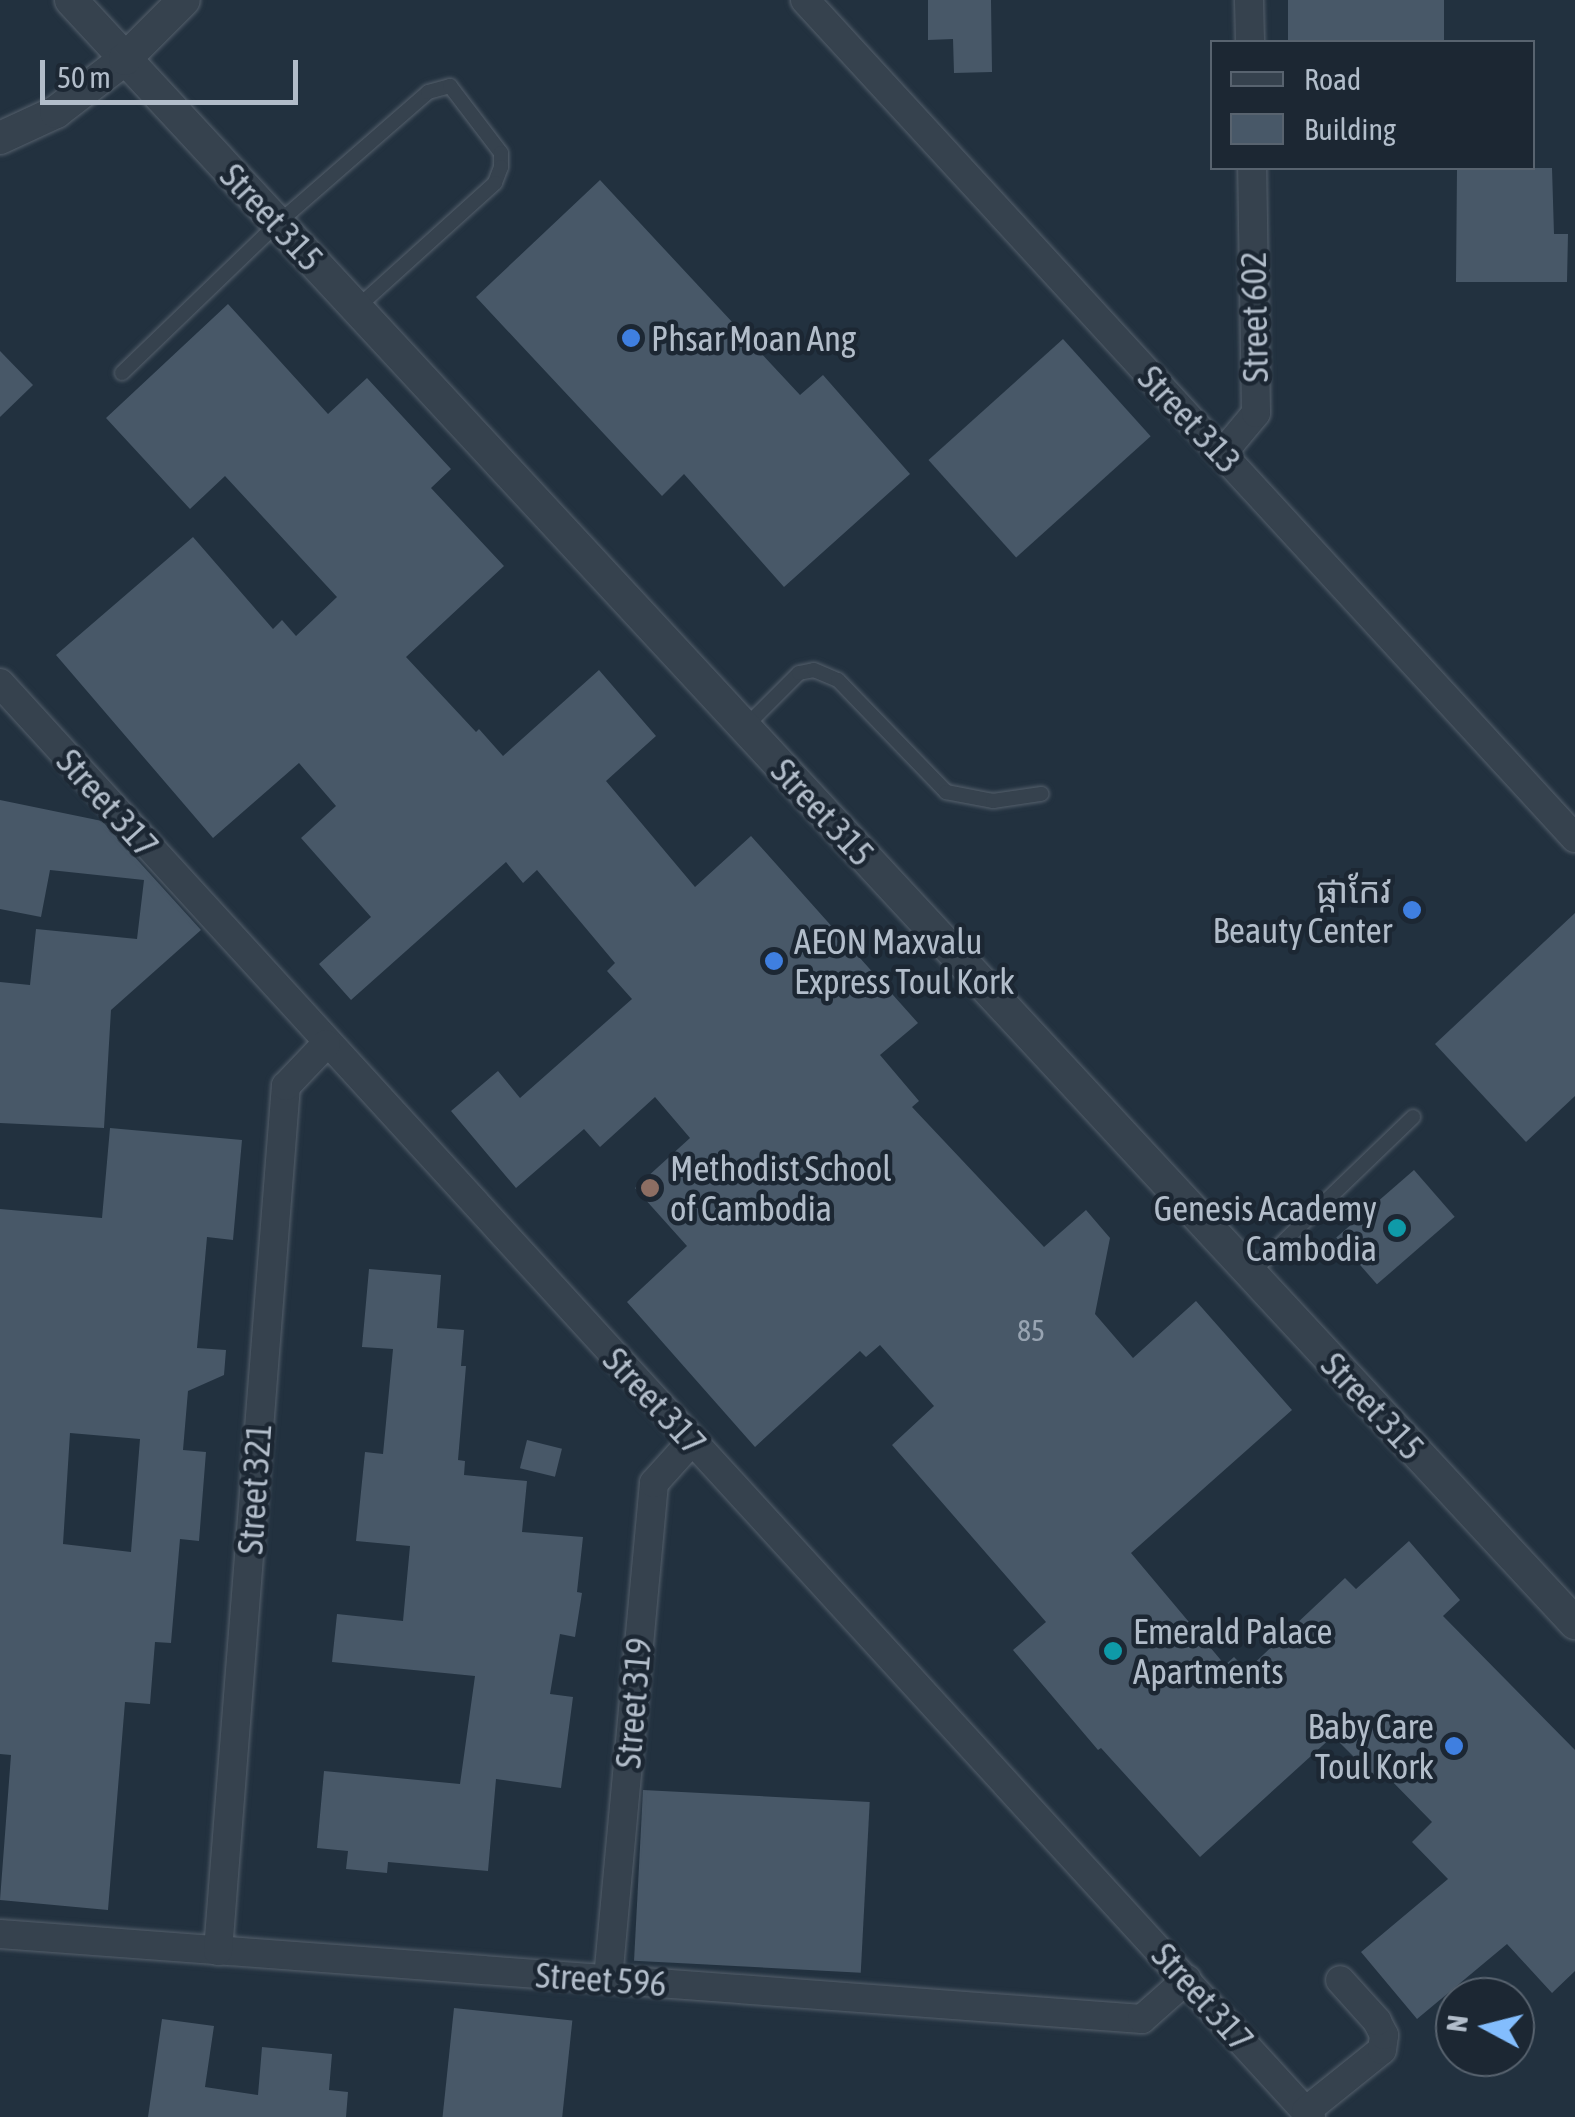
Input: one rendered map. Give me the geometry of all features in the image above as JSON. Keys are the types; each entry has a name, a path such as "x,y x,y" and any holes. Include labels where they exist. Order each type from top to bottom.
{"street":[{"name":"Street 315","path":"71,0 1575,1622"},
{"path":"0,138 56,112 126,59 184,0"},
{"name":"Street 313","path":"805,0 1575,838"},
{"path":"1249,0 1250,40"},
{"name":"Street 602","path":"1222,454 1256,413 1252,170"},
{"name":"Street 317","path":"0,683 326,1044 1309,2114"},
{"name":"Street 321","path":"218,1950 286,1086 326,1044"},
{"name":"Street 319","path":"608,1979 654,1482 692,1441"},
{"name":"Street 596","path":"0,1934 1142,2018 1186,1979"},
{"path":"1309,2114 1382,2050 1384,2035 1377,2022 1340,1980"}],"lane":[{"path":"122,373 278,223 428,92 450,86 501,153 501,168 495,182 357,308"},
{"path":"745,727 799,674 814,670 838,680 946,792 993,801 1041,794"},
{"path":"1251,1274 1413,1117"}],"building":[{"path":"928,0 991,0 992,72 954,73 953,39 928,40"},
{"path":"1288,0 1444,0 1444,40 1288,40"},
{"path":"1552,168 1554,234 1568,234 1567,282 1456,282 1457,170"},
{"name":"Phsar Moan Ang","path":"600,180 800,395 823,375 910,474 784,587 684,474 662,496 476,297"},
{"path":"228,304 328,414 367,378 451,469 431,488 504,566 406,657 503,756 599,670 656,736 606,781 695,887 751,836 918,1023 880,1055 919,1101 912,1107 1044,1247 1086,1210 1110,1238 1095,1314 1133,1358 1196,1301 1292,1410 1131,1553 1225,1665 1234,1657 1247,1670 1345,1578 1356,1589 1409,1541 1460,1600 1443,1616 1575,1750 1575,1971 1552,1993 1507,1944 1467,1977 1435,1977 1435,2004 1417,2019 1361,1952 1448,1879 1412,1842 1432,1822 1385,1774 1378,1781 1333,1736 1200,1857 1101,1748 1098,1750 1013,1650 1046,1622 892,1445 934,1406 880,1345 866,1357 860,1351 755,1447 627,1302 687,1246 635,1188 690,1138 655,1097 600,1147 584,1129 516,1188 451,1111 498,1071 520,1098 632,999 607,971 615,963 537,870 523,883 506,862 351,1000 319,964 371,917 301,838 336,806 299,763 213,838 56,655 193,537 273,629 282,620 296,636 337,597 225,476 190,509 106,418"},
{"path":"1063,339 1151,436 1016,557 928,460"},
{"path":"0,351 33,385 0,417"},
{"path":"0,800 102,821 201,930 111,1010 104,1128 0,1123 0,982 30,985 36,929 137,939 144,880 50,870 41,917 0,909"},
{"path":"1575,913 1575,1096 1526,1142 1435,1044"},
{"path":"110,1128 242,1140 233,1240 207,1237 197,1348 226,1350 224,1375 188,1391 183,1450 206,1452 199,1541 180,1539 171,1643 155,1642 150,1704 125,1702 108,1910 0,1900 11,1755 0,1754 0,1209 102,1218","holes":["70,1433 140,1439 131,1552 63,1544"]},
{"name":"Genesis Academy Cambodia","path":"1414,1170 1455,1217 1377,1284 1336,1238"},
{"path":"369,1269 441,1275 437,1328 464,1330 461,1366 466,1366 458,1460 465,1461 464,1475 527,1481 522,1532 583,1537 577,1592 582,1593 575,1637 560,1634 550,1694 573,1697 561,1788 496,1779 488,1871 388,1862 387,1873 346,1869 348,1851 317,1848 324,1771 460,1784 475,1676 332,1662 337,1614 403,1621 410,1546 356,1541 365,1452 383,1454 393,1349 362,1347"},
{"path":"527,1440 562,1449 555,1477 520,1468"},
{"path":"643,1790 870,1802 861,1973 634,1961"},
{"path":"454,2008 572,2020 562,2117 443,2117"},
{"path":"162,2019 214,2026 205,2087 258,2095 262,2047 332,2054 329,2090 348,2092 346,2117 148,2117"}],"place":[{"name":"Phsar Moan Ang","path":"631,338"},
{"name":"ផ្កាកែវ Beauty Center","path":"1412,910"},
{"name":"AEON Maxvalu Express Toul Kork","path":"774,961"},
{"name":"Methodist School of Cambodia","path":"650,1188"},
{"name":"Genesis Academy Cambodia","path":"1397,1228"},
{"name":"Emerald Palace Apartments","path":"1113,1651"},
{"name":"Baby Care Toul Kork","path":"1454,1746"}]}
